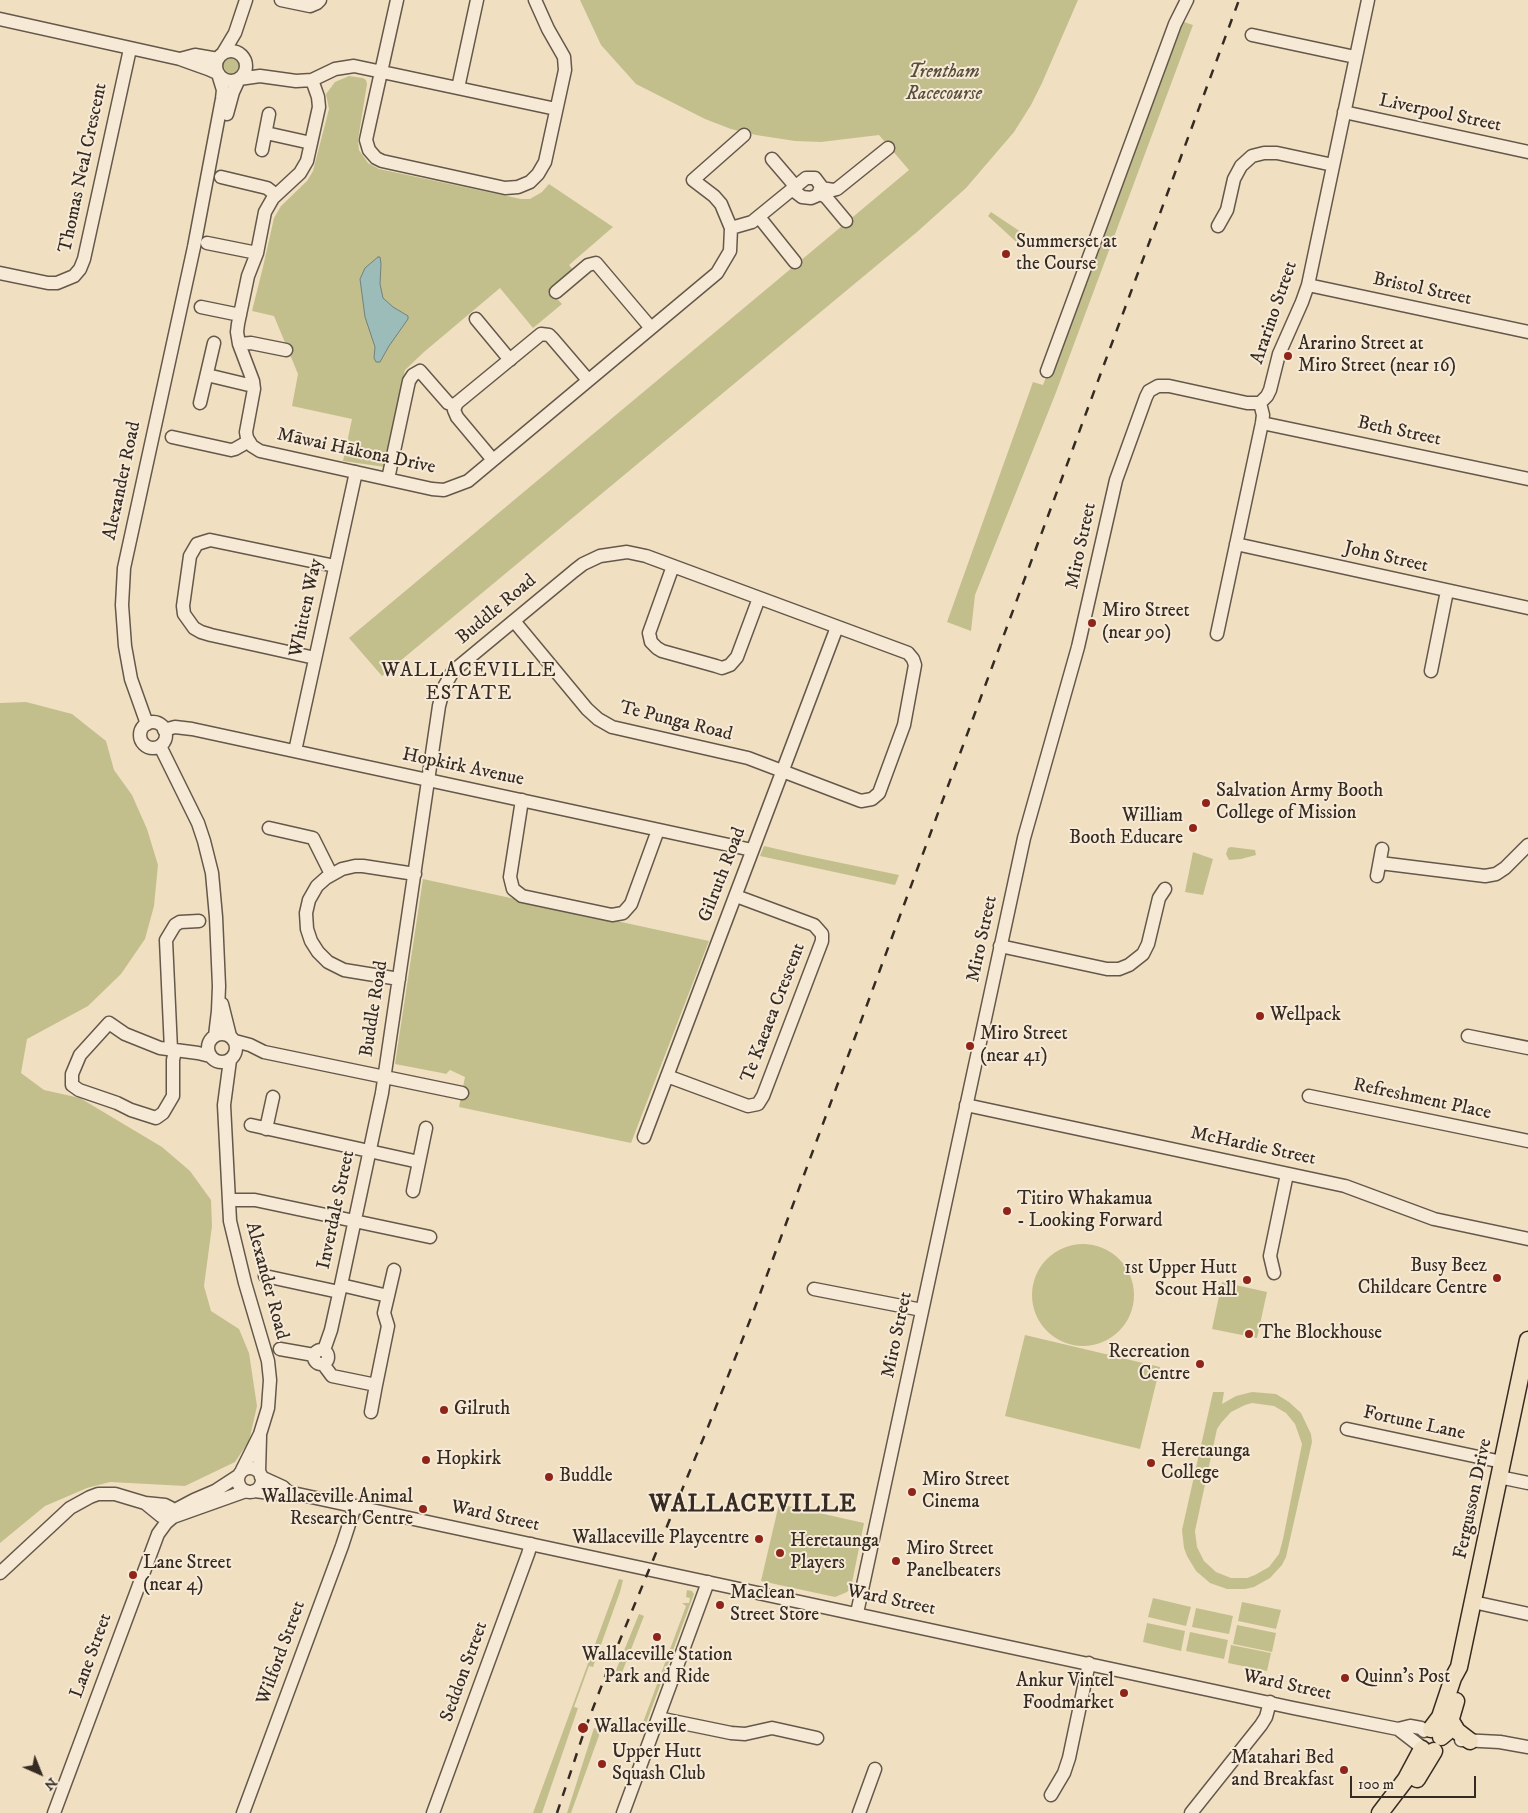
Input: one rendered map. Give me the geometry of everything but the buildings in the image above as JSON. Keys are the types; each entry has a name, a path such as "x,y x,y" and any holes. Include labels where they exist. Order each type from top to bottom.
{"main road":[{"name":"Fergusson Drive","path":"1391,1813 1418,1778 1430,1740 1453,1678 1459,1667 1528,1340"},
{"name":"Fergusson Drive","path":"1380,1813 1406,1779 1430,1740 1447,1732 1460,1680 1459,1667"},
{"path":"1451,1721 1457,1731 1470,1740"}],"street":[{"name":"Alexander Road","path":"146,724 131,679 125,646 122,605 124,568 194,247 222,99 223,90 216,63 235,33 246,0"},
{"name":"Alexander Road","path":"194,247 209,193 230,101 239,79 245,73 240,40 250,0"},
{"path":"281,0 310,6 320,0"},
{"path":"397,0 366,140 369,150 382,161 505,188 518,187 530,182 538,174 545,162 565,70 564,57 548,29 535,0"},
{"path":"458,88 477,0"},
{"path":"1047,372 1175,24 1187,0"},
{"name":"Ararino Street","path":"1260,403 1270,390 1279,354 1308,285 1368,0"},
{"path":"0,19 180,59 208,68 231,82 255,76 296,81 312,80 344,67 354,66 556,109"},
{"path":"1252,35 1356,57"},
{"name":"Thomas Neal Crescent","path":"0,273 48,283 57,283 74,276 80,269 84,259 130,49"},
{"path":"180,59 196,55 220,56 235,52 258,70 277,78"},
{"name":"Māwai Hākona Drive","path":"312,80 319,101 305,167 276,195 265,212 257,253 248,276 237,332 253,386 246,432 252,446 260,451 444,490 468,481 717,273 730,251 732,228"},
{"name":"Liverpool Street","path":"1344,112 1528,152"},
{"path":"262,150 270,114"},
{"path":"266,133 311,143"},
{"path":"744,135 693,180 714,196 732,228 747,224 759,217 806,178 819,181 820,190 846,220"},
{"path":"820,190 837,189 888,148"},
{"path":"1218,226 1227,210 1234,179 1241,166 1252,156 1264,153 1276,154 1333,165"},
{"path":"772,159 795,188 806,198 815,197 820,190"},
{"path":"221,178 267,188 276,195"},
{"path":"759,217 795,262"},
{"path":"207,243 257,253"},
{"path":"556,292 592,262 596,263 651,328"},
{"name":"Bristol Street","path":"1308,285 1528,332"},
{"path":"201,307 240,316"},
{"path":"476,319 510,360"},
{"path":"493,460 457,417 454,410 455,406 541,334 548,335 588,380"},
{"path":"200,403 214,343"},
{"path":"239,344 251,343 286,350"},
{"path":"388,479 409,381 413,375 420,371 448,403 455,406"},
{"path":"207,375 253,386"},
{"name":"Miro Street","path":"858,1613 1024,838 1085,620 1116,480 1146,397 1149,391 1158,386 1169,386 1247,403 1260,403"},
{"path":"1217,634 1262,423 1263,415 1260,403"},
{"name":"Beth Street","path":"1262,423 1528,479"},
{"path":"172,437 230,450 249,441"},
{"name":"Whitten Way","path":"295,751 356,472"},
{"path":"315,658 211,635 194,628 184,614 183,606 190,556 197,544 210,540 335,566"},
{"name":"John Street","path":"1236,544 1528,608"},
{"name":"Buddle Road","path":"384,1076 441,695 448,679 458,667 583,564 600,556 618,552 636,553 837,626"},
{"path":"673,566 649,633 651,642 662,651 722,668 730,665 737,658 759,598"},
{"path":"1431,671 1447,591"},
{"name":"Te Punga Road","path":"514,621 587,709 605,724 627,732 748,758 863,801 875,798 881,790 904,725 915,670 914,662 908,653 837,626"},
{"name":"Gilruth Road","path":"644,1130 668,1076 837,626"},
{"path":"150,722 159,724 164,730 165,741 160,746 152,749 141,742 141,730 146,724 150,722"},
{"name":"Hopkirk Avenue","path":"164,730 176,727 192,729 752,850"},
{"name":"Alexander Road","path":"160,746 198,823 209,859 216,917 219,986 218,1011 208,1050 213,1059 224,1105 229,1200 235,1247 268,1361 270,1392 268,1408 260,1434 240,1473"},
{"path":"522,800 510,877 513,889 522,896 619,915 628,909 631,904 658,830"},
{"path":"269,828 313,838 331,874"},
{"path":"1380,863 1485,876 1496,874 1505,868 1528,845"},
{"path":"1377,876 1382,849"},
{"path":"399,979 339,969 328,962 314,947 307,929 307,906 317,886 331,874 342,869 355,866 415,874"},
{"path":"1000,946 1107,969 1119,969 1129,965 1144,954 1159,898 1165,889"},
{"name":"Te Kaeaea Crescent","path":"668,1076 748,1106 758,1104 764,1096 822,941 822,934 814,925 736,896"},
{"path":"199,921 180,922 175,925 166,940 176,1050 173,1060 173,1096 164,1113 156,1118 79,1090 72,1085 71,1080 80,1055 109,1023 125,1034 160,1048 176,1050 224,1063 232,1058 264,1052"},
{"name":"Alexander Road","path":"219,986 232,1038 237,1048 232,1058 224,1105"},
{"path":"176,1050 221,1034 264,1052 462,1093"},
{"path":"1468,1036 1528,1048"},
{"name":"Inverdale Street","path":"320,1357 331,1330 384,1076"},
{"name":"Refreshment Place","path":"1309,1096 1528,1141"},
{"path":"266,1128 273,1097"},
{"name":"McHardie Street","path":"966,1105 1344,1186 1434,1219 1528,1239"},
{"path":"251,1125 419,1162"},
{"path":"413,1191 426,1128"},
{"path":"1274,1273 1270,1256 1287,1174"},
{"path":"229,1200 254,1200 430,1237"},
{"path":"371,1412 388,1326 384,1313 394,1270"},
{"path":"265,1276 388,1296"},
{"path":"814,1289 922,1310"},
{"path":"280,1349 320,1357 332,1376 376,1385"},
{"name":"Fortune Lane","path":"1347,1429 1501,1469 1528,1483"},
{"name":"Alexander Road","path":"260,1434 260,1474"},
{"path":"0,1573 59,1518 82,1500 98,1494 116,1494 145,1503 161,1516 173,1517 177,1509 215,1491 240,1473 253,1468 260,1474 260,1485 250,1491 238,1484 240,1473"},
{"name":"Ward Street","path":"260,1474 283,1487 288,1492"},
{"name":"Ward Street","path":"173,1517 250,1491 280,1494 288,1492 1398,1729 1410,1726 1421,1728 1430,1740 1449,1738 1500,1742 1528,1747"},
{"name":"Wilford Street","path":"243,1813 355,1506"},
{"name":"Lane Street","path":"54,1813 140,1578 158,1534 173,1517"},
{"name":"Seddon Street","path":"433,1813 531,1544"},
{"path":"623,1813 708,1582"},
{"path":"1473,1602 1528,1614"},
{"path":"1051,1794 1059,1783 1067,1765 1089,1663"},
{"path":"1191,1813 1261,1725 1266,1717 1270,1702"},
{"path":"658,1718 731,1733 745,1734 772,1728 817,1738"},
{"path":"862,1812 875,1769"}],"green space":[{"name":"Trentham Racecourse","path":"580,0 1078,0 1031,105 1014,132 966,188 917,232 382,676 349,638 909,170 879,135 821,142 795,141 756,135 731,129 705,119 636,84 601,45"},
{"path":"1181,21 1193,25 1055,395 975,595 971,631 947,622 1033,382 1043,385"},
{"path":"232,57 238,60 241,66 238,72 232,75 226,72 223,66 226,60"},
{"path":"349,76 363,78 367,84 358,140 359,150 368,163 379,169 521,199 530,199 542,192 549,184 613,227 569,265 575,272 551,292 562,304 533,328 500,288 405,370 385,467 343,461 352,419 292,406 298,374 274,316 252,311 274,218 281,206 307,181 313,171 329,109 326,94 335,82"},
{"path":"991,212 1027,236 1024,249 988,216"},
{"path":"26,702 72,714 106,741 114,770 132,795 147,829 158,865 154,906 145,939 121,974 88,1006 27,1039 21,1073 44,1090 80,1098 162,1147 190,1171 211,1200 212,1226 204,1286 211,1311 239,1329 249,1353 257,1406 249,1441 235,1462 185,1486 110,1482 87,1488 45,1506 0,1543 0,703"},
{"path":"764,846 899,875 895,885 760,856"},
{"path":"1228,848 1255,850 1256,855 1229,860 1226,854"},
{"path":"1193,852 1213,859 1203,895 1185,892"},
{"path":"423,879 709,941 631,1143 459,1107 465,1077 450,1070 446,1074 395,1064"},
{"path":"1083,1244 1102,1248 1119,1259 1130,1276 1134,1295 1130,1314 1119,1331 1102,1342 1083,1346 1064,1342 1047,1331 1036,1314 1032,1295 1036,1276 1047,1259 1064,1248"},
{"path":"1222,1282 1267,1292 1257,1338 1212,1329"},
{"path":"1025,1335 1160,1367 1140,1449 1005,1416"},
{"path":"1213,1392 1224,1392 1222,1404 1236,1396 1252,1392 1276,1394 1301,1413 1311,1434 1312,1442 1286,1557 1282,1565 1270,1578 1254,1587 1245,1589 1227,1589 1210,1583 1196,1571 1187,1556 1182,1530","holes":["1252,1403 1274,1406 1286,1413 1295,1424 1302,1444 1283,1539 1279,1554 1269,1567 1247,1578 1231,1578 1216,1572 1204,1561 1197,1547 1195,1531 1217,1429 1231,1412 1245,1405"]},
{"path":"779,1504 864,1523 851,1588 847,1592 835,1597 761,1581"},
{"path":"619,1579 623,1580 620,1592 593,1667 589,1666 574,1707 578,1708 542,1813 533,1813"},
{"path":"687,1590 692,1591 694,1594 645,1726 642,1725 686,1606 682,1603 689,1603 690,1598 686,1597"},
{"path":"1153,1598 1191,1607 1186,1626 1148,1617"},
{"path":"1242,1602 1281,1610 1276,1629 1238,1621"},
{"path":"1196,1608 1233,1616 1229,1634 1192,1627"},
{"path":"639,1614 644,1616 621,1675 614,1675"},
{"path":"1147,1623 1185,1631 1181,1651 1143,1642"},
{"path":"1237,1625 1276,1633 1272,1652 1233,1644"},
{"path":"1190,1632 1228,1640 1224,1659 1186,1651"},
{"path":"1231,1645 1271,1653 1267,1671 1228,1663"},
{"path":"594,1728 601,1730 571,1813 567,1813"}],"water":[{"path":"380,257 381,264 380,284 383,298 408,316 408,319 380,362 376,362 374,358 375,347 365,317 360,279 365,268"}],"railway":[{"path":"557,1813 585,1729 608,1669 754,1310 1239,0"}],"place":[{"name":"Summerset at the Course","path":"1006,254"},
{"name":"Ararino Street at Miro Street (near 16)","path":"1288,356"},
{"name":"Miro Street (near 90)","path":"1092,623"},
{"name":"Salvation Army Booth College of Mission","path":"1206,803"},
{"name":"William Booth Educare","path":"1193,828"},
{"name":"Wellpack","path":"1260,1016"},
{"name":"Miro Street (near 41)","path":"970,1046"},
{"name":"Titiro Whakamua - Looking Forward","path":"1007,1211"},
{"name":"Busy Beez Childcare Centre","path":"1497,1278"},
{"name":"1st Upper Hutt Scout Hall","path":"1247,1280"},
{"name":"The Blockhouse","path":"1249,1334"},
{"name":"Recreation Centre","path":"1200,1364"},
{"name":"Gilruth","path":"444,1410"},
{"name":"Hopkirk","path":"426,1460"},
{"name":"Heretaunga College","path":"1151,1463"},
{"name":"Buddle","path":"549,1477"},
{"name":"Miro Street Cinema","path":"912,1492"},
{"name":"Wallaceville Animal Research Centre","path":"423,1509"},
{"name":"Wallaceville Playcentre","path":"759,1539"},
{"name":"Heretaunga Players","path":"780,1553"},
{"name":"Miro Street Panelbeaters","path":"896,1561"},
{"name":"Lane Street (near 4)","path":"133,1575"},
{"name":"Maclean Street Store","path":"720,1605"},
{"name":"Wallaceville Station Park and Ride","path":"657,1637"},
{"name":"Quinn's Post","path":"1345,1678"},
{"name":"Ankur Vintel Foodmarket","path":"1124,1693"},
{"name":"Wallaceville","path":"583,1728"},
{"name":"Upper Hutt Squash Club","path":"602,1764"},
{"name":"Matahari Bed and Breakfast","path":"1344,1770"}],"district":[{"name":"WALLACEVILLE ESTATE","path":"469,684"},
{"name":"WALLACEVILLE","path":"753,1506"}]}
